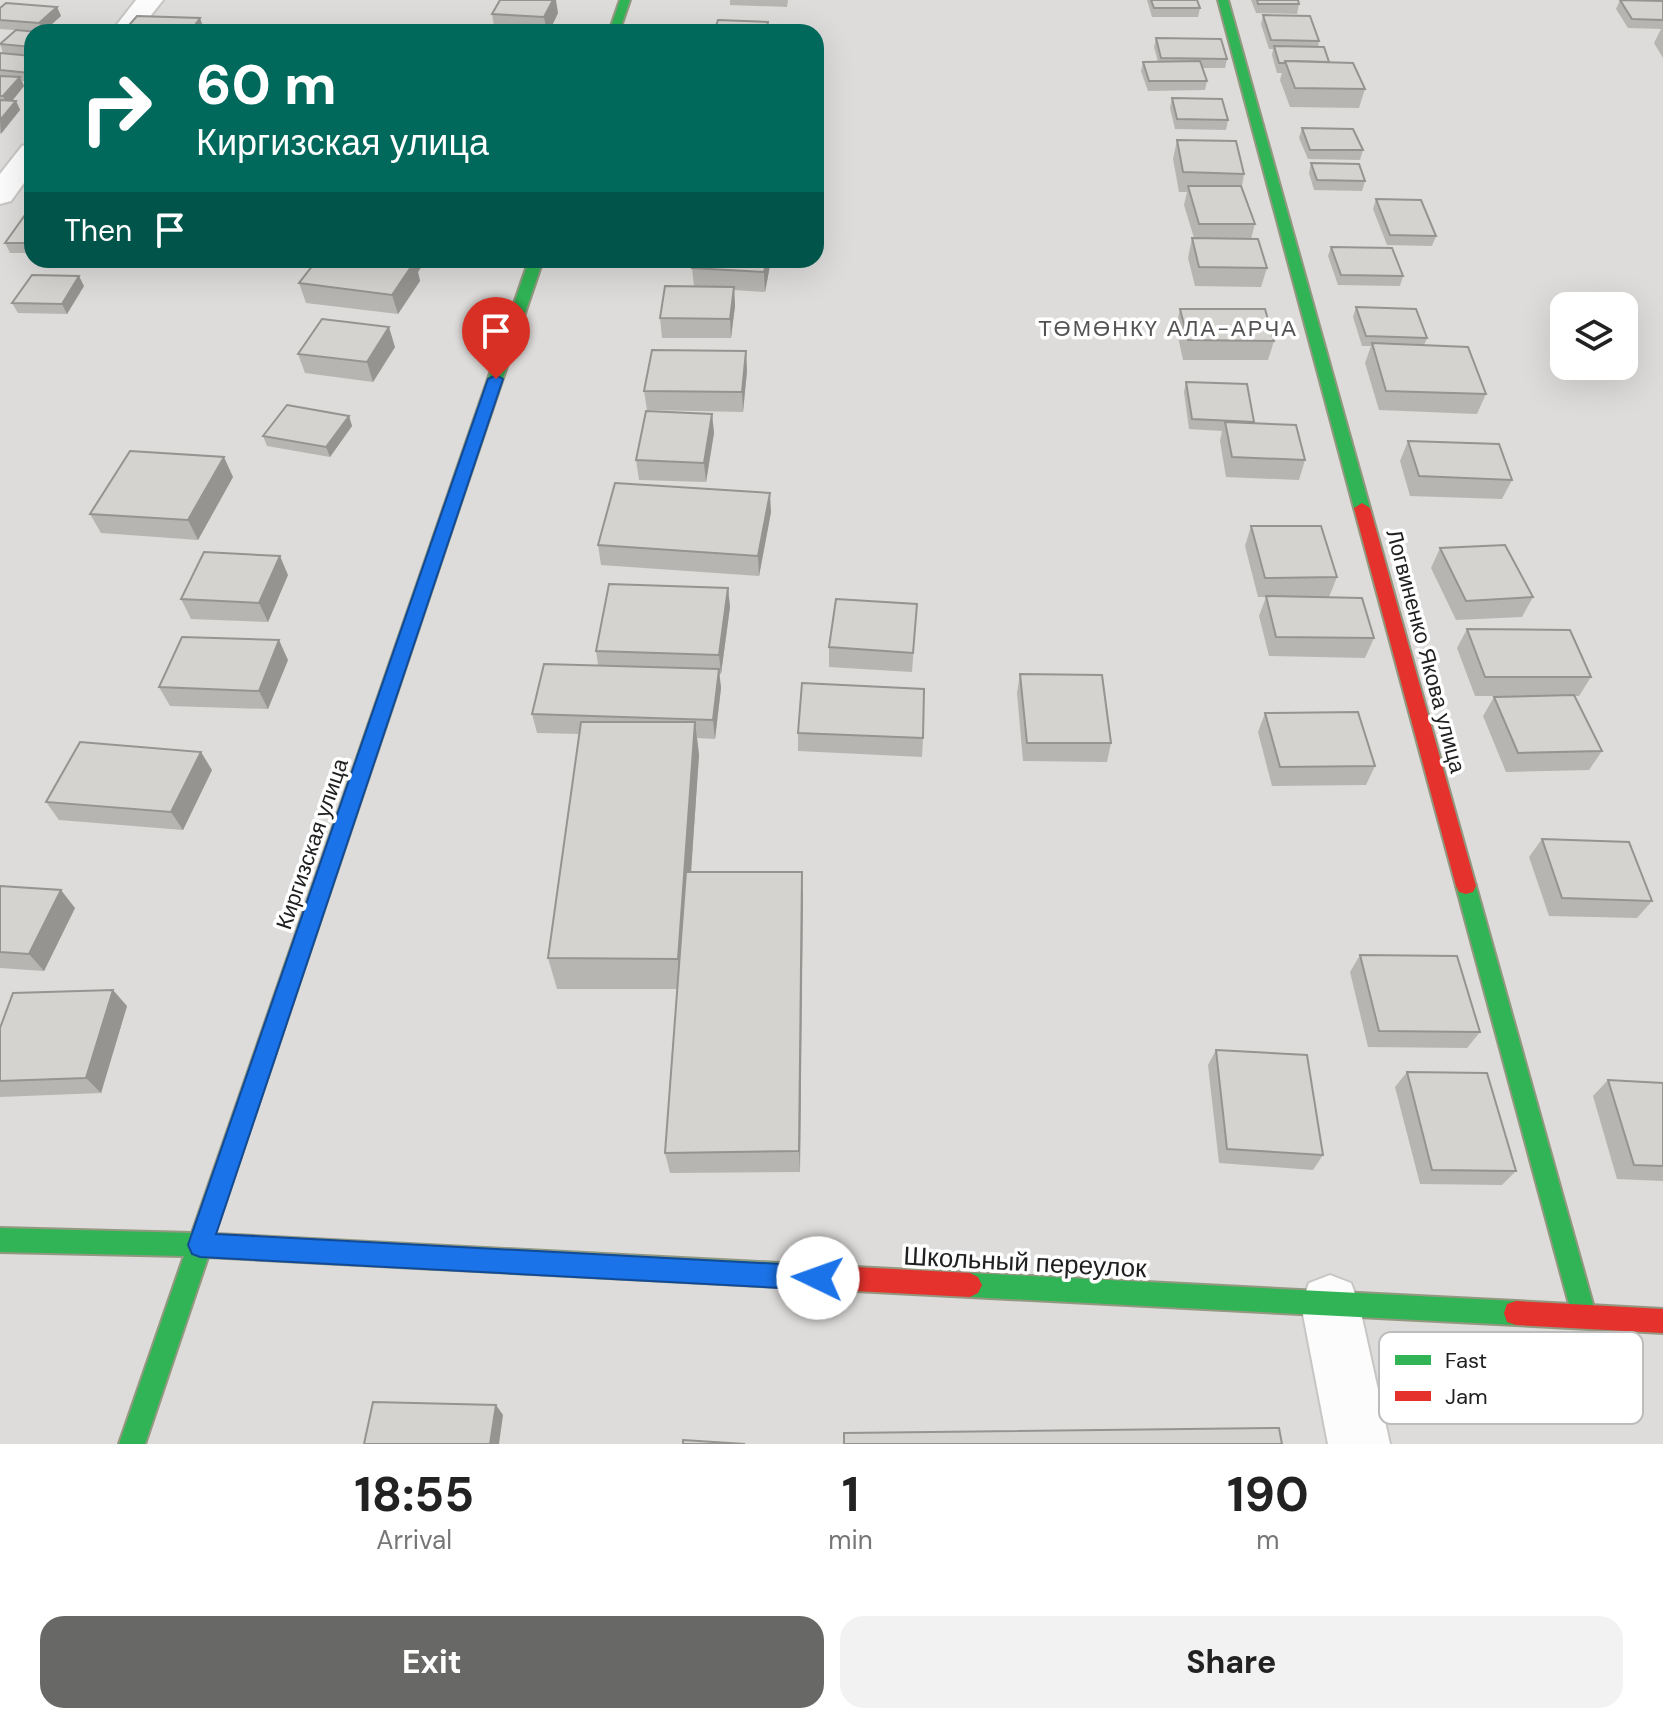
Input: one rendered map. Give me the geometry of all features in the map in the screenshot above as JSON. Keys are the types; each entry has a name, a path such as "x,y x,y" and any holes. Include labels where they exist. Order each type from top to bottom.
{"street":[{"path":"130,24 150,0"},
{"path":"617,24 625,0"},
{"name":"Логвиненко Якова улица","path":"1223,0 1584,1315"},
{"path":"0,195 24,163"},
{"name":"Киргизская улица","path":"132,1444 533,268"},
{"name":"Школьный переулок","path":"0,1240 200,1245 1663,1321"},
{"path":"1330,1304 1359,1444"}],"shaded area":[{"name":"ТӨМӨНКҮ АЛА-АРЧА","path":"0,0 1663,0 1663,1444 0,1444"}],"building":[{"path":"500,0 553,0 544,17 492,14"},
{"path":"1151,0 1197,0 1200,8 1154,8"},
{"path":"1257,0 1298,0 1299,4 1258,4"},
{"path":"1620,0 1663,1 1663,20 1632,19"},
{"path":"6,3 57,7 39,23 0,20 0,8"},
{"path":"1263,15 1310,16 1319,41 1271,40"},
{"path":"137,16 200,18 196,24 130,24"},
{"path":"718,20 768,22 768,24 717,24"},
{"path":"16,30 24,31 24,46 0,44"},
{"path":"1156,38 1221,39 1227,59 1161,58"},
{"path":"1274,46 1324,47 1329,62 1279,63"},
{"path":"0,53 24,55 24,72 0,70"},
{"path":"1200,61 1207,81 1149,81 1143,62"},
{"path":"1285,61 1353,63 1365,89 1295,88"},
{"path":"0,76 20,77 3,96 0,96"},
{"path":"1172,98 1222,99 1228,120 1177,119"},
{"path":"0,100 16,101 0,120"},
{"path":"1302,128 1353,129 1363,150 1310,150"},
{"path":"1177,140 1236,141 1244,174 1183,172"},
{"path":"1311,163 1359,164 1365,181 1317,180"},
{"path":"1188,186 1241,186 1255,224 1199,224"},
{"path":"1376,199 1421,200 1436,236 1390,235"},
{"path":"24,216 24,243 5,243"},
{"path":"1192,238 1258,239 1267,268 1199,267"},
{"path":"1331,247 1392,248 1403,276 1341,275"},
{"path":"311,268 410,268 392,295 299,283"},
{"path":"692,268 765,268 764,272"},
{"path":"32,275 79,276 62,304 12,303"},
{"path":"665,286 734,287 730,319 660,318"},
{"path":"1356,307 1416,309 1427,338 1366,336"},
{"path":"1180,309 1265,309 1274,341 1188,340"},
{"path":"322,319 389,327 367,362 298,354"},
{"path":"1372,343 1468,347 1486,394 1386,391"},
{"path":"652,350 746,351 742,392 644,391"},
{"path":"1186,382 1247,384 1254,422 1192,419"},
{"path":"287,405 349,416 326,447 263,436"},
{"path":"646,411 712,414 704,463 636,460"},
{"path":"1225,422 1296,425 1305,460 1232,457"},
{"path":"1408,441 1499,444 1512,480 1419,476"},
{"path":"130,451 224,457 188,520 90,514"},
{"path":"615,483 770,493 758,556 598,545"},
{"path":"1251,526 1321,526 1337,577 1265,578"},
{"path":"1505,545 1533,597 1466,601 1440,548"},
{"path":"204,552 280,556 259,603 181,599"},
{"path":"609,584 728,588 719,655 596,651"},
{"path":"1266,596 1362,598 1374,638 1276,637"},
{"path":"836,599 917,604 913,653 829,647"},
{"path":"1467,629 1570,630 1591,677 1485,677"},
{"path":"182,637 279,640 259,691 159,687"},
{"path":"544,664 719,669 713,720 532,714"},
{"path":"1020,674 1102,675 1111,743 1027,743"},
{"path":"802,683 924,689 923,738 798,733"},
{"path":"1574,695 1602,751 1518,753 1494,697"},
{"path":"1358,712 1375,766 1280,767 1265,713"},
{"path":"581,722 695,722 678,959 548,958"},
{"path":"80,742 201,752 171,812 46,802"},
{"path":"1542,839 1629,842 1652,901 1562,898"},
{"path":"686,872 802,872 799,1151 665,1153"},
{"path":"0,886 61,890 29,954 0,952"},
{"path":"1360,955 1457,956 1480,1032 1379,1031"},
{"path":"113,990 86,1078 0,1081 0,1028 13,993"},
{"path":"1216,1050 1307,1055 1323,1155 1227,1149"},
{"path":"1407,1072 1487,1073 1516,1171 1432,1170"},
{"path":"1608,1080 1663,1083 1663,1166 1634,1165"},
{"path":"373,1402 496,1405 490,1444 364,1444"},
{"path":"1279,1428 1282,1444 844,1444 844,1433"},
{"path":"683,1440 745,1444 683,1444"}],"traffic: fast":[{"path":"617,24 625,0"},
{"path":"1223,0 1362,508"},
{"path":"439,544 533,268"},
{"path":"132,1444 377,726"},
{"path":"1466,886 1584,1315"},
{"path":"0,1240 200,1245 779,1275"},
{"path":"970,1285 1516,1313"}],"traffic: jam":[{"path":"1362,508 1466,886"},
{"path":"377,726 439,544"},
{"path":"779,1275 970,1285"},
{"path":"1516,1313 1663,1321"}],"district":[{"name":"ТӨМӨНКҮ АЛА-АРЧА","path":"1168,328"}],"route":[{"path":"496,379 200,1245 818,1278"}]}
